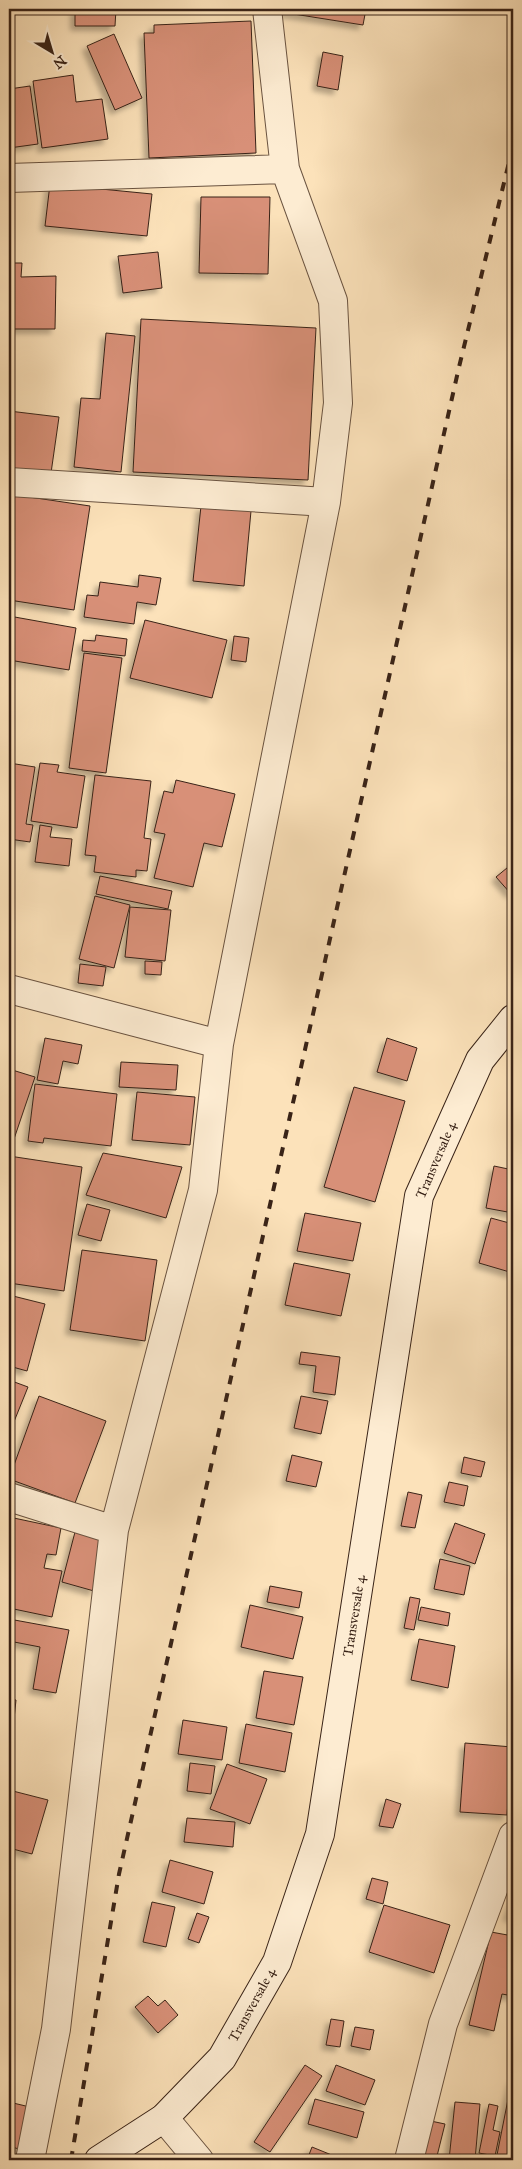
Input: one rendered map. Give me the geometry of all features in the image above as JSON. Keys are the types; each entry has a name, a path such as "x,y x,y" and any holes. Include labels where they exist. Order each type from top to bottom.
{"street":[{"path":"30,2160 56,2029 114,1530 203,1190 219,1044 326,502 338,403 333,301 285,169 267,9"},
{"path":"9,178 285,169"},
{"path":"9,482 326,502"},
{"path":"9,989 219,1044"},
{"name":"Transversale 4","path":"99,2160 164,2118 222,2058 277,1962 320,1834 419,1196 480,1060 513,1019"},
{"path":"9,1497 114,1530"},
{"path":"409,2160 443,2024 513,1836"},
{"path":"164,2118 199,2160"}],"building":[{"path":"75,9 116,9 115,26 75,26"},
{"path":"282,9 366,9 363,25 281,12"},
{"path":"251,21 256,153 149,158 144,33 154,33 154,25"},
{"path":"114,34 142,98 115,110 87,46"},
{"path":"323,52 343,56 338,90 317,86"},
{"path":"73,75 76,102 102,99 108,139 42,148 33,81"},
{"path":"30,86 38,144 9,148 9,89"},
{"path":"50,184 152,194 147,236 45,226"},
{"path":"201,197 270,197 268,274 199,273"},
{"path":"158,252 162,288 123,293 118,256"},
{"path":"9,263 22,263 21,277 56,276 55,329 9,329"},
{"path":"141,319 316,328 308,480 133,472"},
{"path":"106,333 135,336 121,472 74,467 81,398 100,399"},
{"path":"9,411 59,417 51,473 9,468"},
{"path":"9,494 90,506 74,610 9,600"},
{"path":"201,506 251,511 244,586 193,581"},
{"path":"139,575 161,578 156,605 137,602 134,624 84,617 87,595 98,596 100,582 138,587"},
{"path":"9,616 76,628 69,670 9,660"},
{"path":"145,620 227,640 212,698 130,678"},
{"path":"96,635 127,639 125,656 82,651 83,640 95,641"},
{"path":"234,636 249,638 246,662 231,660"},
{"path":"84,653 122,658 106,773 69,768"},
{"path":"9,763 35,767 26,824 33,825 30,842 9,839"},
{"path":"40,763 59,765 57,772 85,776 77,828 31,821"},
{"path":"95,775 151,781 144,838 151,839 147,871 136,870 136,877 94,872 96,856 85,855"},
{"path":"176,780 235,794 222,847 204,843 193,887 154,878 165,834 154,832 164,791 173,793"},
{"path":"40,825 52,827 50,837 72,839 69,866 35,862"},
{"path":"513,863 513,892 511,894 496,877"},
{"path":"100,876 172,891 168,909 96,894"},
{"path":"95,896 130,905 114,968 79,959"},
{"path":"130,907 171,910 165,961 125,957"},
{"path":"145,961 162,962 161,975 145,974"},
{"path":"80,964 106,967 103,986 78,983"},
{"path":"45,1038 82,1045 78,1064 63,1061 58,1084 37,1080"},
{"path":"387,1038 417,1048 407,1081 377,1072"},
{"path":"121,1062 178,1065 176,1090 119,1087"},
{"path":"9,1069 35,1077 14,1139 9,1137"},
{"path":"35,1084 117,1094 111,1146 44,1138 43,1143 28,1141"},
{"path":"354,1087 405,1101 375,1202 324,1187"},
{"path":"137,1092 195,1097 190,1145 132,1140"},
{"path":"103,1153 182,1167 166,1218 86,1195"},
{"path":"9,1156 82,1167 64,1291 9,1283"},
{"path":"494,1166 513,1170 513,1213 486,1208"},
{"path":"87,1204 110,1210 101,1241 78,1235"},
{"path":"305,1213 361,1223 353,1261 297,1251"},
{"path":"491,1218 513,1224 510,1240 513,1241 513,1273 479,1263"},
{"path":"82,1250 157,1260 145,1341 70,1330"},
{"path":"294,1263 350,1274 341,1316 285,1305"},
{"path":"9,1295 45,1304 27,1371 9,1366"},
{"path":"301,1352 340,1357 335,1395 313,1392 316,1366 299,1364"},
{"path":"9,1380 28,1387 9,1434"},
{"path":"39,1396 106,1421 75,1503 9,1479"},
{"path":"301,1396 328,1401 321,1434 294,1428"},
{"path":"292,1455 322,1462 316,1487 286,1481"},
{"path":"464,1457 485,1462 481,1477 461,1473"},
{"path":"449,1482 468,1486 464,1506 444,1502"},
{"path":"408,1492 422,1495 415,1528 401,1526"},
{"path":"9,1517 61,1528 56,1555 47,1554 44,1568 62,1571 52,1617 9,1608"},
{"path":"455,1523 485,1534 475,1564 444,1553"},
{"path":"75,1532 107,1541 94,1591 62,1582"},
{"path":"440,1559 470,1566 464,1595 434,1589"},
{"path":"270,1586 302,1592 299,1608 267,1602"},
{"path":"410,1597 420,1599 414,1630 404,1628"},
{"path":"250,1605 303,1617 293,1659 241,1647"},
{"path":"421,1607 450,1613 448,1626 418,1620"},
{"path":"9,1619 69,1630 56,1693 33,1689 40,1647 9,1641"},
{"path":"419,1639 455,1646 448,1688 411,1680"},
{"path":"264,1671 303,1677 294,1725 256,1718"},
{"path":"9,1699 16,1700 14,1719 9,1718"},
{"path":"183,1720 227,1727 222,1760 178,1754"},
{"path":"246,1724 292,1733 285,1772 239,1763"},
{"path":"465,1743 512,1747 507,1815 460,1812"},
{"path":"190,1763 215,1766 211,1794 187,1791"},
{"path":"227,1764 267,1779 250,1824 210,1809"},
{"path":"9,1790 48,1800 32,1854 9,1848"},
{"path":"386,1799 401,1804 393,1828 379,1826"},
{"path":"187,1818 235,1822 233,1847 184,1842"},
{"path":"170,1860 213,1872 204,1904 162,1892"},
{"path":"372,1878 388,1882 383,1904 366,1899"},
{"path":"513,1899 513,1918 508,1916"},
{"path":"152,1902 175,1907 166,1947 143,1942"},
{"path":"384,1905 450,1925 434,1973 369,1952"},
{"path":"197,1913 209,1917 199,1943 188,1939"},
{"path":"491,1932 513,1936 513,1996 502,1994 494,2031 469,2025"},
{"path":"148,1996 158,2006 165,2000 178,2015 158,2033 135,2007"},
{"path":"331,2019 344,2021 340,2047 326,2045"},
{"path":"355,2027 374,2030 370,2050 351,2046"},
{"path":"305,2065 322,2076 270,2152 254,2142"},
{"path":"336,2065 375,2080 365,2105 326,2091"},
{"path":"512,2079 513,2160 496,2160"},
{"path":"315,2099 364,2112 357,2138 308,2124"},
{"path":"9,2102 34,2108 22,2150 9,2146"},
{"path":"455,2102 480,2104 475,2160 449,2160"},
{"path":"489,2104 498,2106 493,2130 500,2132 495,2156 479,2153"},
{"path":"426,2120 445,2124 436,2160 423,2160"},
{"path":"312,2147 344,2160 307,2160"}],"railway":[{"path":"71,2160 119,1874 459,367 513,146"}]}
